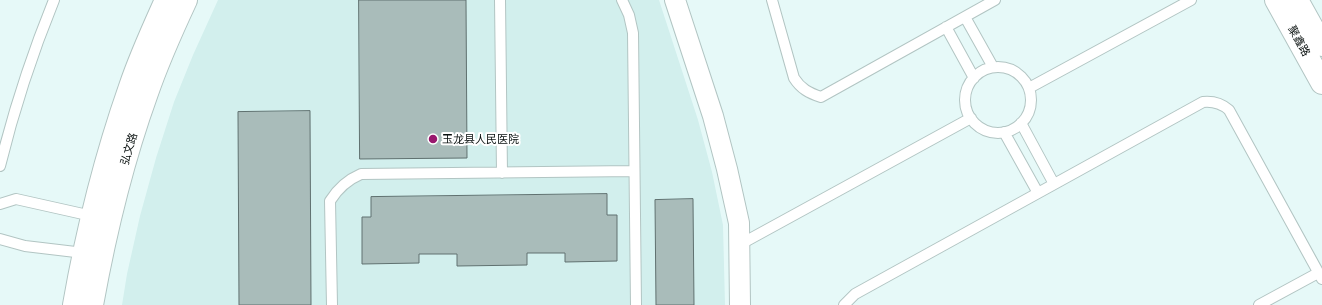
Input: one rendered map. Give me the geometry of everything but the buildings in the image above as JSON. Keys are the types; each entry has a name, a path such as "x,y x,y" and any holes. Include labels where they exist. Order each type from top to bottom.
{"street":[{"name":"弘文路","path":"74,305 92,216 111,145 130,86 166,0"},
{"name":"弘文路","path":"92,305 112,209 128,150 147,92 166,43 186,0"},
{"path":"675,0 713,116 739,223 740,305"},
{"name":"聚鑫路","path":"1276,0 1322,82"},
{"name":"聚鑫路","path":"1297,0 1322,45"}],"lane":[{"path":"0,166 19,96 35,48 54,0"},
{"path":"500,0 502,173"},
{"path":"622,0 629,15 633,33 636,305"},
{"path":"772,0 794,78 805,91 821,96 995,0"},
{"path":"1029,88 1191,0"},
{"path":"965,17 993,67"},
{"path":"946,27 974,78"},
{"path":"993,67 1011,69 1019,74 1025,80 1032,98 1031,107 1027,116 1014,129 1004,132 985,130 977,125 971,118 965,100 970,82 984,70 993,67"},
{"path":"844,305 855,294 1203,102 1216,102 1229,110 1320,276 1259,305"},
{"path":"739,245 971,118"},
{"path":"1021,123 1054,184"},
{"path":"1004,132 1038,193"},
{"path":"332,305 330,201 335,192 342,185 361,174 634,171"},
{"path":"0,204 16,199 92,216"},
{"path":"0,239 25,246 84,254"}],"shaded area":[{"name":"玉龙县人民医院","path":"218,0 659,0 698,120 712,172 723,225 725,305 122,305 127,274 140,216 156,158 174,102"}],"place":[{"name":"玉龙县人民医院","path":"433,139"}]}
